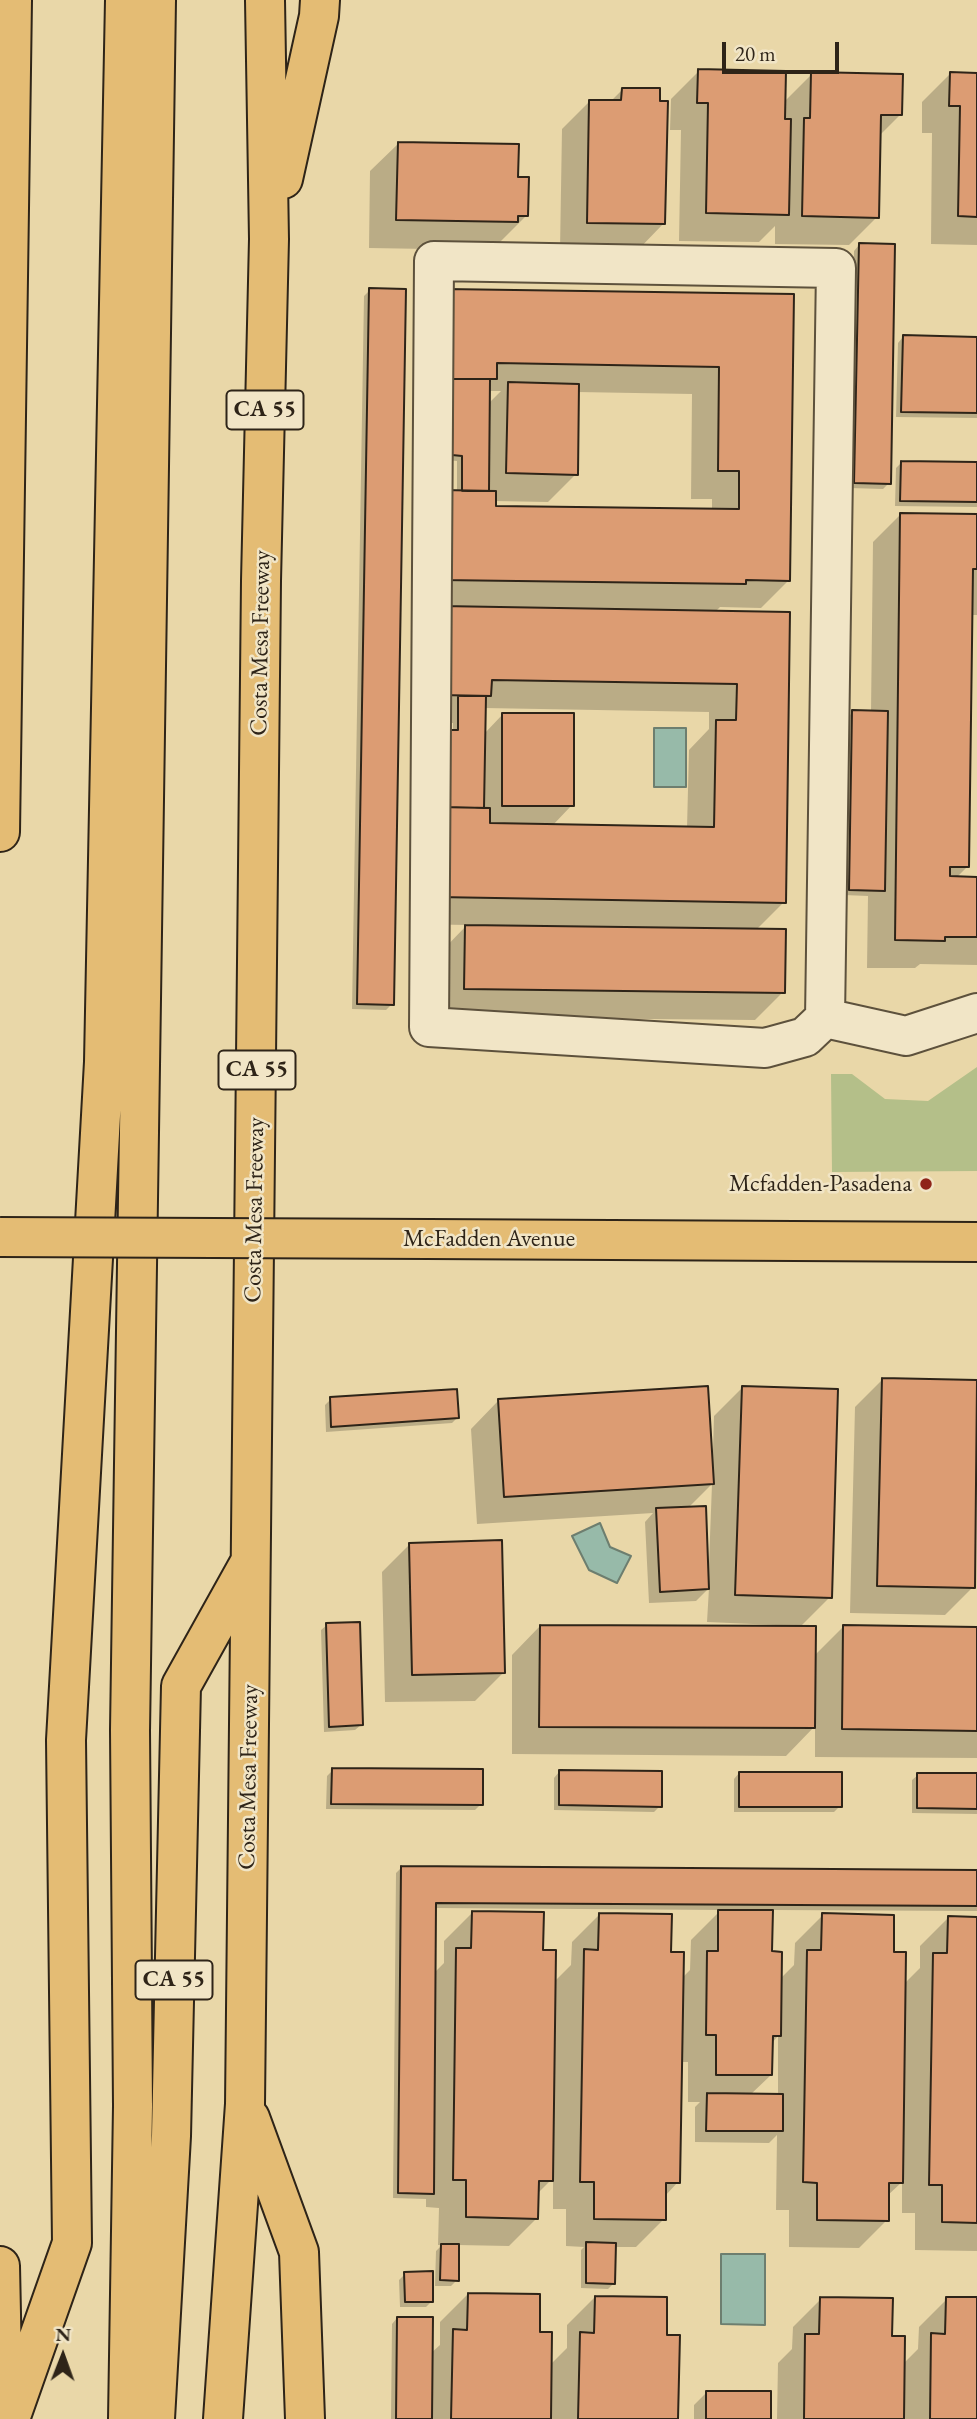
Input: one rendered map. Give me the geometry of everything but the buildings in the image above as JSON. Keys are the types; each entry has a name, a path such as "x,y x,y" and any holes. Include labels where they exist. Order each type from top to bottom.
{"main road":[{"path":"0,832 12,0"},
{"path":"10,2419 72,2243 66,1740 104,1062 125,0"},
{"path":"128,2419 133,2106 130,1731 156,0"},
{"name":"Costa Mesa Freeway","path":"223,2419 245,2104 261,581 269,239 265,0"},
{"path":"269,239 319,16 320,0"},
{"name":"McFadden Avenue","path":"0,1237 977,1242"},
{"name":"CA 55","path":"155,2419 170,2136 181,1686 252,1559"},
{"path":"245,2104 299,2252 305,2419"},
{"path":"0,2266 3,2419"}],"street":[{"path":"434,261 836,268 825,1018 805,1037 765,1048 429,1027 434,261"},
{"path":"825,1018 906,1036 977,1013"}],"green space":[{"path":"977,1067 977,1171 832,1172 831,1074 852,1074 885,1099 928,1101"}],"shaded area":[{"path":"654,728 686,728 686,787 654,787"},
{"path":"600,1523 610,1547 631,1556 617,1583 589,1570 572,1536"},
{"path":"721,2254 765,2254 765,2325 721,2324"}],"place":[{"name":"Mcfadden-Pasadena","path":"926,1184"}]}
